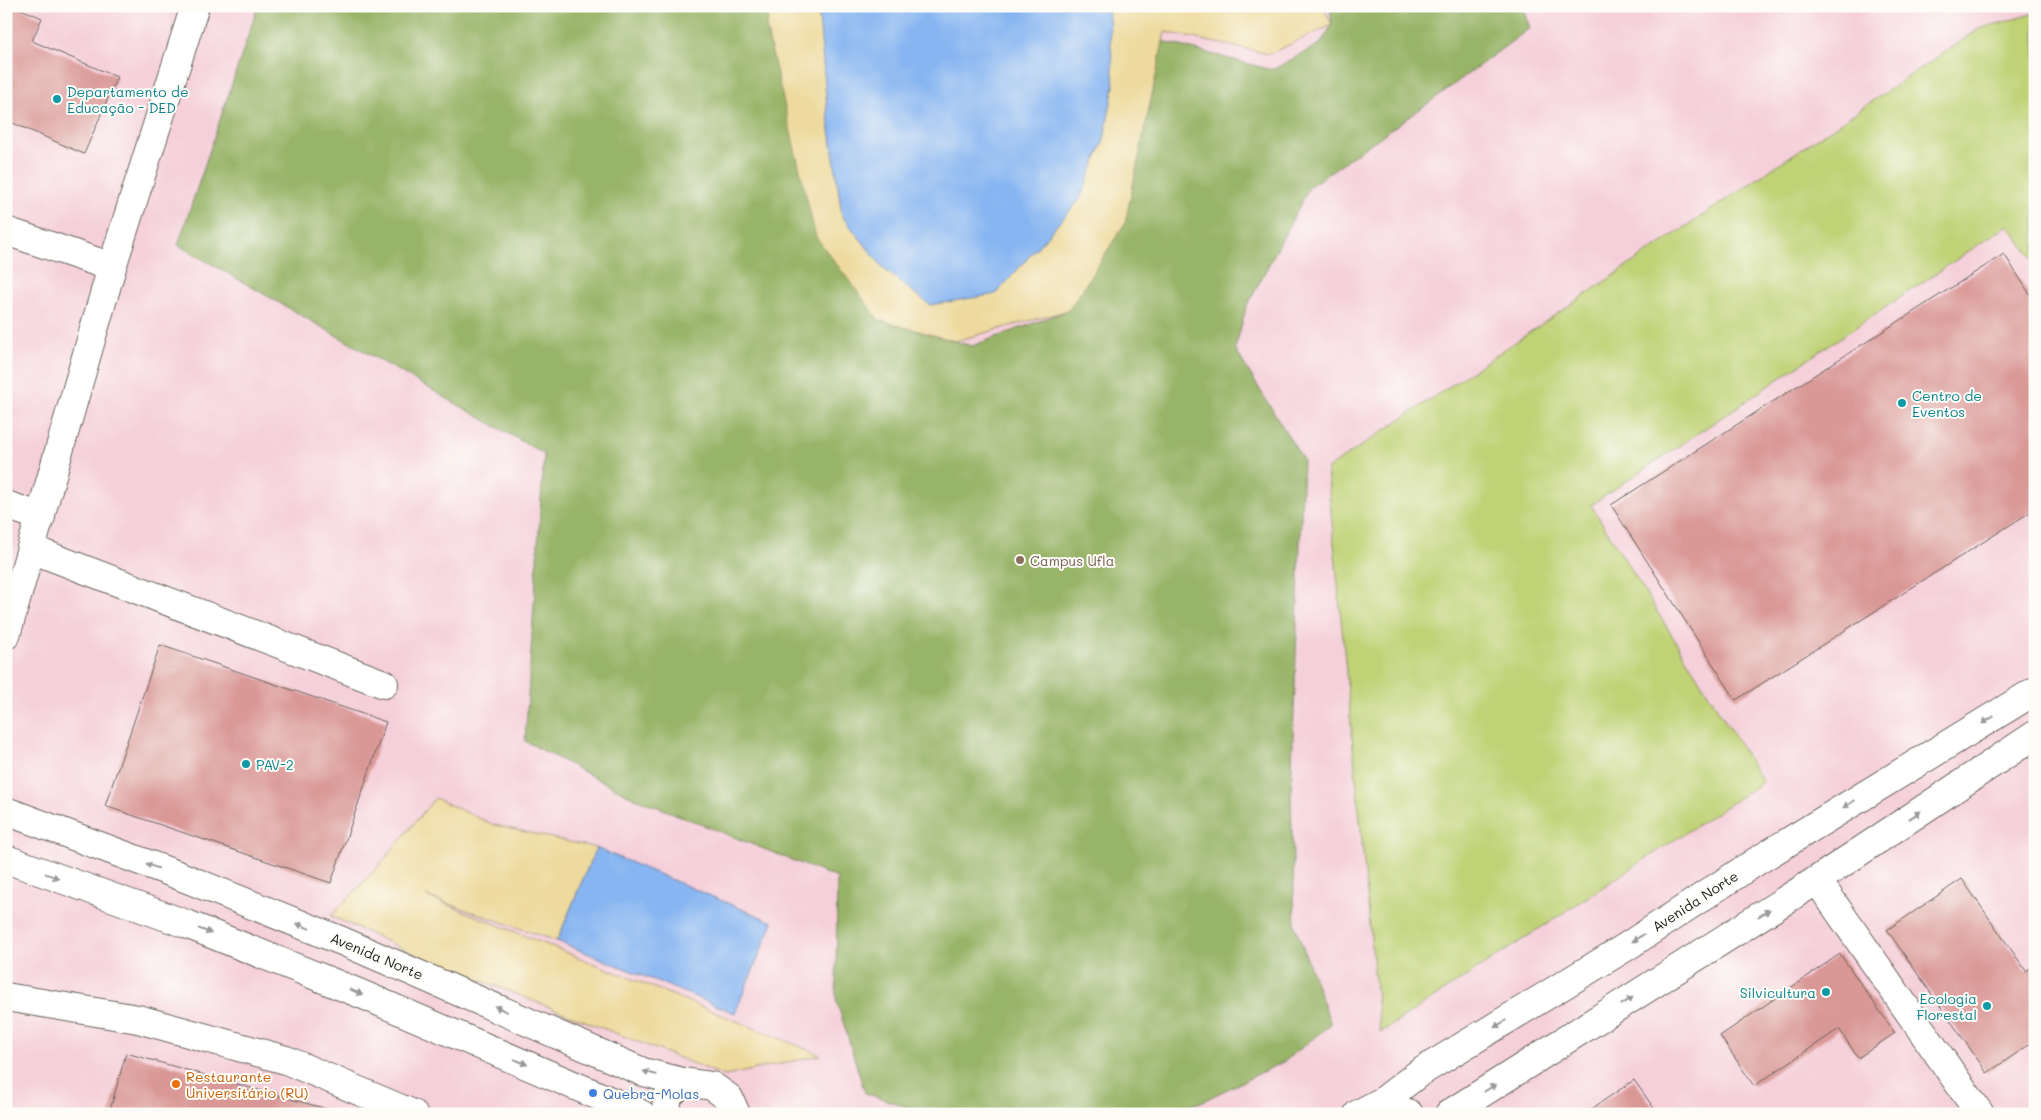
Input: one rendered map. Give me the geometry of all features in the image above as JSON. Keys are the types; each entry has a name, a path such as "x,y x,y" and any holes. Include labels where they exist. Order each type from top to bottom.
{"street":[{"path":"6,635 112,267 195,6"},
{"path":"6,231 112,267"},
{"path":"6,505 41,517"},
{"path":"31,548 384,684"},
{"name":"Avenida Norte","path":"1358,1114 1383,1100 1419,1073 1504,1022 1757,861 2035,691"},
{"path":"1449,1114 1817,880 2035,735"},
{"name":"Avenida Norte","path":"6,811 175,874 342,941 643,1072 683,1082 712,1086 729,1098 736,1114"},
{"path":"6,859 190,925 343,987 641,1114"},
{"path":"1817,880 1980,1114"},
{"path":"6,997 138,1019 286,1060 413,1114"},
{"path":"665,1114 668,1096 683,1082"},
{"path":"1383,1100 1409,1114"}],"shaded area":[{"name":"Campus Ufla","path":"6,6 2035,6 2035,1114 6,1114"}],"green space":[{"path":"258,6 771,6 766,28 792,134 879,320 972,346 1069,310 1154,39 1272,70 1320,44 1332,25 1330,6 1522,6 1530,28 1430,102 1310,186 1246,308 1235,349 1303,460 1291,795 1295,926 1331,1024 1285,1061 1201,1102 1157,1114 929,1114 865,1093 836,999 837,878 630,796 525,741 544,454 178,245"},
{"path":"2035,13 2035,262 2008,225 1591,505 1763,782 1380,1033 1327,469 1979,29"}],"sand":[{"path":"772,6 1323,6 1332,25 1269,54 1165,32 1125,223 1069,310 955,341 879,320 816,237 766,28"},
{"path":"435,798 494,825 596,848 557,941 426,896 821,1055 725,1076 419,956 331,916 377,868"}],"water":[{"path":"818,6 1108,6 1114,86 1104,140 1080,199 996,294 930,305 885,270 842,216 827,108"},
{"path":"596,848 773,922 735,1013 557,941"}],"building":[{"name":"Departamento de Educação - DED","path":"6,6 14,6 42,18 32,41 117,77 84,154 6,120"},
{"name":"Centro de Eventos","path":"2004,254 2035,302 2035,509 1736,700 1611,505"},
{"name":"PAV-2","path":"160,645 386,722 331,883 105,806"},
{"name":"Ecologia Florestal","path":"1962,879 2026,971 2035,965 2035,1041 1987,1073 1887,930"},
{"name":"Silvicultura","path":"1840,954 1895,1033 1858,1058 1839,1029 1754,1086 1720,1036"},
{"name":"Restaurante Universitário (RU)","path":"126,1053 341,1113 341,1114 109,1114"},
{"path":"1634,1080 1658,1114 1584,1114"}],"place":[{"name":"Departamento de Educação - DED","path":"57,99"},
{"name":"Centro de Eventos","path":"1902,403"},
{"name":"Campus Ufla","path":"1020,560"},
{"name":"PAV-2","path":"246,764"},
{"name":"Silvicultura","path":"1826,992"},
{"name":"Ecologia Florestal","path":"1987,1006"},
{"name":"Restaurante Universitário (RU)","path":"176,1084"},
{"name":"Quebra-Molas","path":"593,1093"}]}
